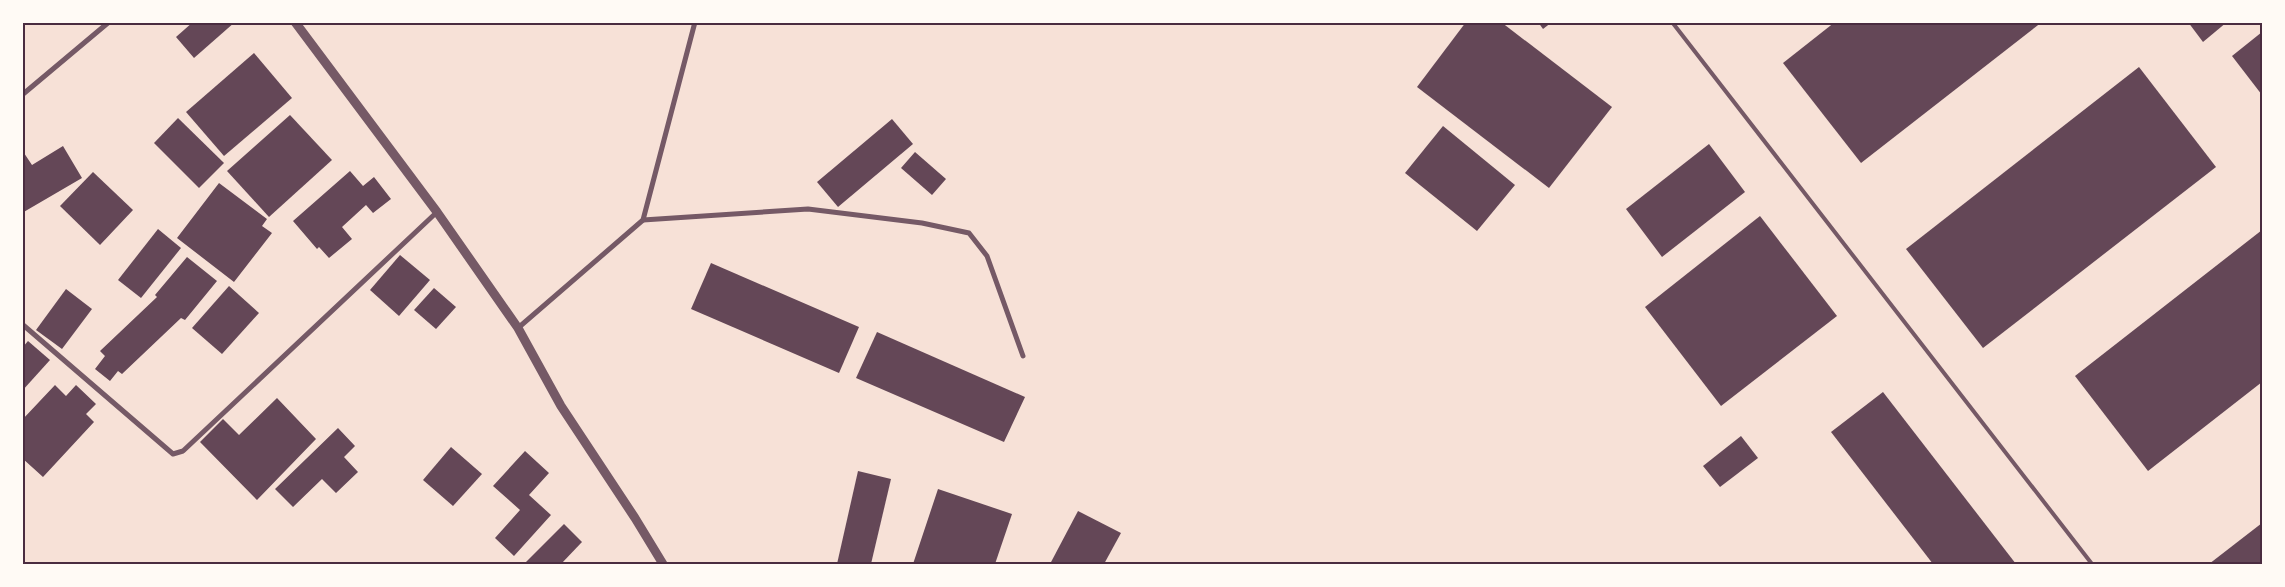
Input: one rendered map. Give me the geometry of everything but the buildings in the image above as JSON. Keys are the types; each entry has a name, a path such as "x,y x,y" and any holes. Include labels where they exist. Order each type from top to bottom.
{"street":[{"path":"22,95 109,22"},
{"path":"295,22 437,212 518,328 561,406 663,564"},
{"path":"518,328 643,220 695,22"},
{"path":"643,220 808,209 922,223 969,233 987,256 1023,356"},
{"path":"22,324 173,454 183,451 437,212"}],"lane":[{"path":"1672,22 2092,564"}]}
